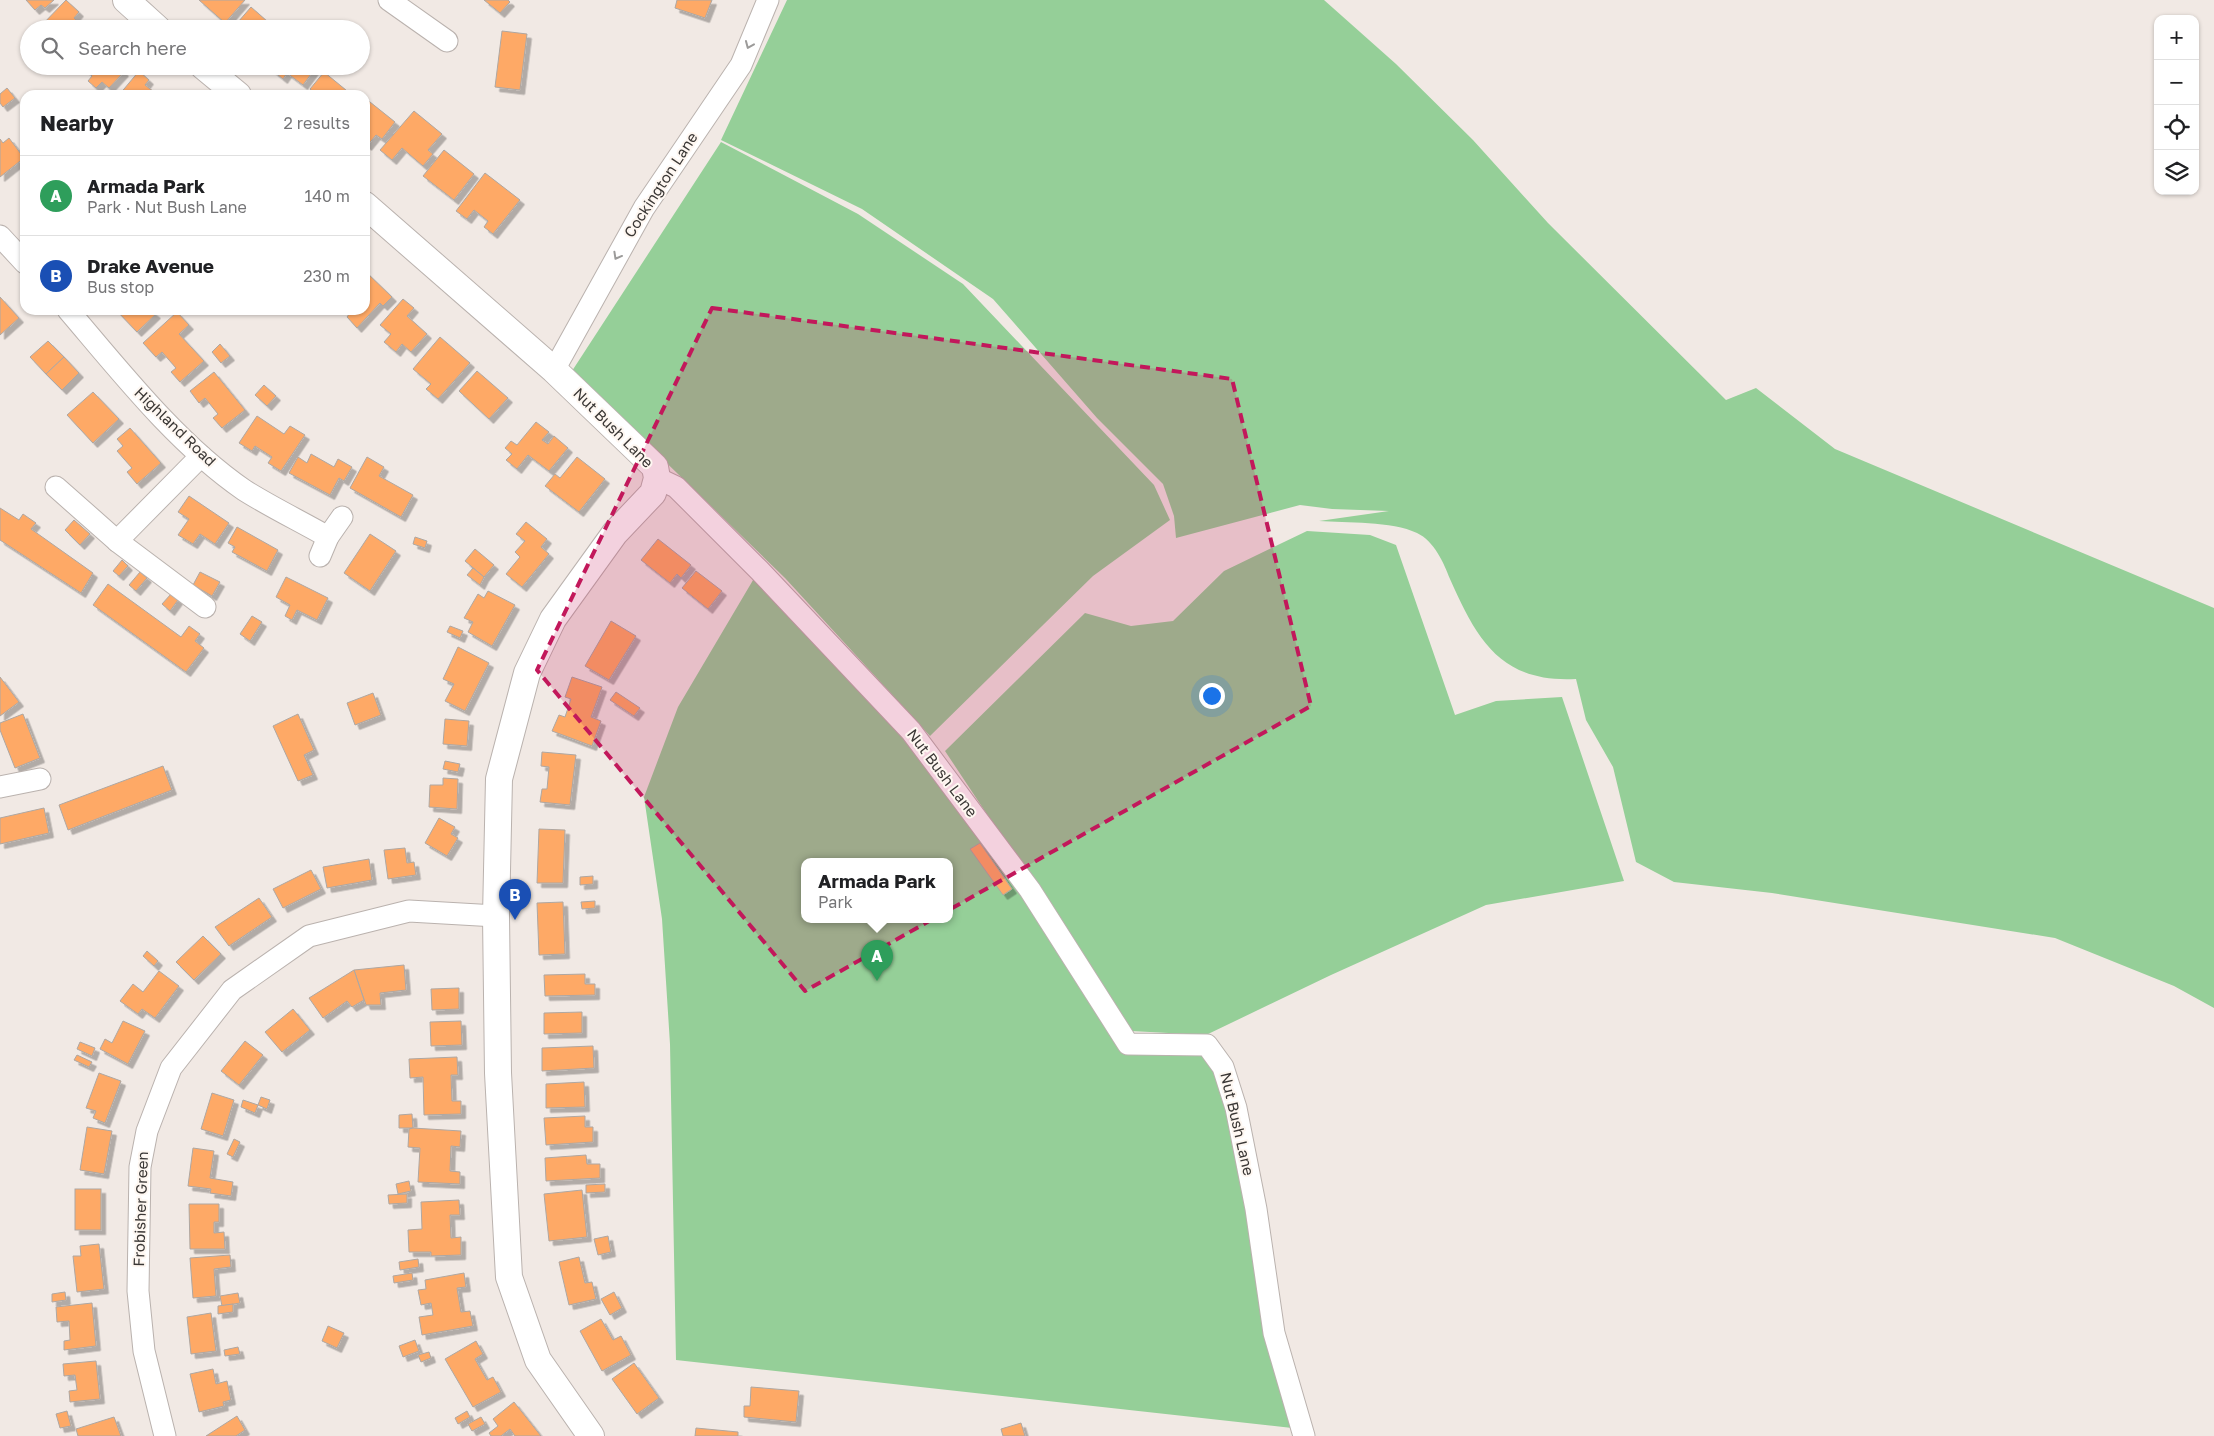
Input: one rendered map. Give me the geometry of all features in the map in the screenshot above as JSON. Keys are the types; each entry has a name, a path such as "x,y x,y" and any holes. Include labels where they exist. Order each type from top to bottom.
{"street":[{"path":"389,0 447,41"},
{"name":"Cockington Lane","path":"554,370 644,208 741,65 768,0"},
{"path":"134,3 150,20"},
{"path":"214,75 232,90"},
{"name":"Nut Bush Lane","path":"370,209 554,370 655,467 657,478 676,487 759,570 911,731 1030,890 1128,1044 1207,1044 1224,1067 1236,1108 1256,1209 1274,1334 1304,1436"},
{"path":"0,236 20,258"},
{"name":"Highland Road","path":"72,315 128,381 201,456 245,490 324,546 342,517"},
{"path":"117,541 201,456"},
{"path":"590,1436 538,1360 509,1277 498,1073 496,916 499,779 526,673 553,619 615,533 653,493 657,478"},
{"path":"56,487 117,541 205,607"},
{"path":"0,787 40,779"},
{"name":"Frobisher Green","path":"166,1436 144,1351 138,1291 140,1167 147,1130 171,1068 232,990 309,936 409,911 496,916"}],"highlighted area":[{"path":"712,308 1232,379 1311,706 805,991 537,670"}],"green space":[{"path":"787,0 1324,0 1396,64 1473,140 1548,223 1726,400 1756,388 1835,449 2214,608 2214,1008 2174,986 2055,938 1772,893 1674,882 1636,862 1613,767 1586,720 1576,679 1550,678 1528,674 1510,665 1495,653 1482,639 1471,621 1438,553 1428,541 1417,533 1395,526 1319,521 1389,511 1332,509 1300,505 1176,538 1174,516 1163,484 1097,418 993,299 862,209 721,140"},
{"path":"721,142 858,214 963,284 1154,485 1170,520 1093,576 930,736 785,578 572,371"},
{"path":"1307,531 1370,535 1396,545 1455,715 1496,701 1562,697 1624,881 1486,905 1331,975 1206,1035 1131,1031 945,751 1085,613 1131,626 1173,621 1224,571"},
{"path":"759,570 911,731 1127,1044 1207,1045 1223,1067 1301,1429 676,1360 670,1044 662,919 644,797 678,707"}],"building":[{"path":"26,0 54,0 45,8 41,5 35,10"},
{"path":"66,0 79,12 74,18 76,20 47,20"},
{"path":"199,0 245,0 228,20 222,20"},
{"path":"484,0 508,0 510,2 500,13"},
{"path":"677,0 712,0 705,18 675,8"},
{"path":"251,7 266,20 240,20"},
{"path":"502,31 527,34 520,90 495,87"},
{"path":"121,75 109,88 102,82 96,88 88,81 92,76"},
{"path":"136,75 143,75 149,80 145,85 152,90 123,90"},
{"path":"290,75 310,75 303,85"},
{"path":"322,75 328,75 346,90 311,90 310,89"},
{"path":"7,88 15,98 3,107 0,103 0,94"},
{"path":"370,102 395,122 382,139 376,135 370,142"},
{"path":"414,111 442,134 428,150 433,154 423,166 402,148 392,160 380,150"},
{"path":"9,138 20,153 20,161 0,177 0,139 3,143"},
{"path":"444,150 474,174 454,200 423,176"},
{"path":"485,173 520,200 493,234 484,227 488,221 474,210 467,219 456,211"},
{"path":"370,276 392,297 383,306 380,303 370,314"},
{"path":"0,297 19,318 0,335"},
{"path":"403,299 414,308 407,316 427,334 411,352 402,344 396,352 384,342 391,334 380,325"},
{"path":"121,315 155,315 137,332"},
{"path":"174,315 180,315 189,325 179,334 204,361 180,382 171,372 176,368 162,352 156,357 143,343"},
{"path":"348,315 369,315 357,328 347,317"},
{"path":"440,337 470,363 438,399 426,389 431,384 413,369"},
{"path":"48,341 64,357 46,374 30,357"},
{"path":"220,344 230,356 221,363 212,352"},
{"path":"64,357 79,373 62,390 46,374"},
{"path":"477,371 508,398 489,419 459,391"},
{"path":"214,372 245,410 222,428 213,418 218,414 205,398 199,403 190,391"},
{"path":"264,385 276,396 267,406 255,395"},
{"path":"93,392 119,419 93,443 67,415"},
{"path":"257,416 284,434 290,426 305,435 281,471 268,463 272,457 255,446 252,451 239,443"},
{"path":"536,422 549,432 542,440 548,444 554,436 568,448 549,471 528,455 517,469 506,460 512,454 505,448 511,441 517,445"},
{"path":"130,428 161,463 137,484 127,472 132,468 117,451 123,446 117,439"},
{"path":"311,454 334,467 338,459 352,467 344,481 339,478 330,495 289,473 298,457 307,463"},
{"path":"367,457 384,467 379,476 413,495 401,517 350,488"},
{"path":"577,457 605,479 579,512 545,486 555,474 560,478"},
{"path":"189,496 229,523 215,544 200,534 193,544 178,535 189,519 178,512"},
{"path":"0,508 19,520 23,514 36,523 31,529 93,573 81,593 0,540"},
{"path":"74,520 90,534 80,545 65,530"},
{"path":"526,522 547,539 541,547 549,554 522,587 506,574 520,557 515,552 525,541 516,534"},
{"path":"237,527 278,550 267,571 232,552 235,547 228,543"},
{"path":"370,534 396,551 370,591 344,573"},
{"path":"415,537 427,541 425,548 413,544"},
{"path":"658,539 691,565 681,578 677,574 670,583 641,560"},
{"path":"475,549 494,565 484,577 465,561"},
{"path":"122,560 128,566 119,576 113,571"},
{"path":"473,568 484,577 480,585 467,575"},
{"path":"696,571 722,591 708,609 682,588"},
{"path":"140,572 147,578 136,591 129,585"},
{"path":"200,572 220,582 212,596 193,585"},
{"path":"286,577 328,598 317,620 297,610 292,620 285,616 290,605 276,597"},
{"path":"108,584 181,637 189,626 200,634 195,641 204,648 186,672 93,605"},
{"path":"488,591 515,605 492,646 468,632 473,622 464,618 478,594 484,598"},
{"path":"171,594 178,600 170,611 162,604"},
{"path":"252,616 262,622 250,641 240,634"},
{"path":"611,621 636,636 609,680 585,666"},
{"path":"450,626 463,631 460,638 447,632"},
{"path":"458,647 489,663 465,711 445,701 454,684 443,679"},
{"path":"0,677 19,702 0,716"},
{"path":"572,677 602,687 591,717 601,721 592,746 552,731 559,715 565,717 571,699 565,697"},
{"path":"616,692 640,708 634,716 610,700"},
{"path":"373,693 381,715 355,725 347,703"},
{"path":"23,714 40,758 15,768 0,730 0,723"},
{"path":"298,714 314,750 304,755 313,775 298,781 273,726"},
{"path":"445,719 469,721 467,746 443,744"},
{"path":"542,752 576,755 570,805 540,802 542,789 547,789 549,767 541,766"},
{"path":"445,761 460,764 458,772 443,769"},
{"path":"163,766 172,790 68,830 59,805"},
{"path":"443,778 458,779 457,809 429,807 430,785 443,785"},
{"path":"44,808 49,833 0,844 0,818"},
{"path":"439,818 455,827 451,834 458,838 447,856 425,843"},
{"path":"539,829 565,830 563,883 537,883"},
{"path":"980,843 1012,889 1003,895 970,849"},
{"path":"405,848 407,863 414,862 416,875 388,879 384,850"},
{"path":"369,859 372,880 327,888 323,867"},
{"path":"311,870 321,889 283,908 273,889"},
{"path":"593,876 593,884 580,885 580,877"},
{"path":"259,898 272,917 229,946 215,927"},
{"path":"595,901 595,908 582,909 581,902"},
{"path":"563,902 565,954 539,955 537,903"},
{"path":"203,936 221,954 194,980 176,962"},
{"path":"147,951 158,961 154,966 143,956"},
{"path":"404,965 406,990 380,993 381,1005 366,1005 354,970"},
{"path":"354,970 364,1000 352,1007 347,1001 323,1018 309,998"},
{"path":"159,971 179,986 155,1018 142,1009 138,1014 120,1001 133,984 143,992"},
{"path":"585,974 585,984 595,984 595,995 545,996 544,975"},
{"path":"459,988 459,1009 432,1010 431,989"},
{"path":"293,1009 310,1030 282,1052 265,1032"},
{"path":"582,1012 582,1033 544,1034 544,1013"},
{"path":"123,1021 145,1031 128,1064 100,1049 105,1039 112,1043"},
{"path":"461,1021 462,1045 431,1046 430,1022"},
{"path":"245,1041 263,1055 239,1085 221,1071"},
{"path":"80,1042 95,1048 92,1056 77,1049"},
{"path":"593,1046 594,1068 542,1071 542,1048"},
{"path":"77,1055 92,1062 89,1067 74,1060"},
{"path":"457,1057 458,1075 451,1075 452,1101 461,1101 461,1114 424,1115 423,1077 410,1078 409,1059"},
{"path":"99,1073 121,1081 105,1123 93,1118 96,1111 86,1108"},
{"path":"584,1082 585,1107 546,1108 546,1084"},
{"path":"212,1093 234,1100 223,1136 201,1129"},
{"path":"261,1097 270,1100 267,1109 258,1105"},
{"path":"243,1100 258,1105 255,1113 241,1107"},
{"path":"412,1114 413,1128 399,1128 399,1115"},
{"path":"585,1116 585,1127 593,1127 593,1142 546,1145 544,1118"},
{"path":"87,1127 112,1131 104,1174 80,1170"},
{"path":"409,1129 461,1131 460,1147 451,1146 450,1171 460,1172 460,1184 418,1182 420,1148 408,1147"},
{"path":"234,1139 240,1142 233,1157 227,1154"},
{"path":"193,1148 214,1151 210,1178 233,1182 231,1196 210,1193 211,1189 188,1186"},
{"path":"586,1155 587,1164 600,1164 600,1178 546,1181 545,1158"},
{"path":"409,1181 411,1191 398,1194 396,1184"},
{"path":"605,1184 605,1192 586,1193 586,1185"},
{"path":"75,1189 101,1189 101,1230 75,1230"},
{"path":"582,1190 587,1237 549,1241 544,1194"},
{"path":"407,1194 407,1203 389,1204 388,1195"},
{"path":"459,1200 460,1215 450,1215 451,1238 461,1237 461,1255 431,1256 431,1252 409,1252 408,1230 422,1229 421,1202"},
{"path":"189,1204 219,1204 219,1222 214,1222 214,1233 224,1232 225,1249 190,1249"},
{"path":"608,1236 611,1252 598,1255 594,1239"},
{"path":"99,1244 104,1289 77,1292 73,1256 81,1256 80,1246"},
{"path":"230,1255 231,1267 214,1269 216,1296 193,1298 190,1258"},
{"path":"579,1257 585,1283 592,1282 596,1299 569,1305 559,1262"},
{"path":"418,1259 419,1267 400,1270 399,1262"},
{"path":"412,1273 413,1280 394,1283 393,1276"},
{"path":"464,1273 466,1287 457,1288 461,1312 470,1311 473,1326 422,1335 419,1317 433,1315 431,1303 421,1305 418,1290 426,1289 425,1280"},
{"path":"65,1292 66,1300 52,1302 52,1294"},
{"path":"614,1292 622,1308 610,1315 601,1299"},
{"path":"238,1293 240,1303 222,1306 220,1296"},
{"path":"92,1303 96,1346 64,1350 64,1341 70,1340 69,1321 57,1322 56,1307"},
{"path":"233,1304 233,1312 218,1314 218,1306"},
{"path":"211,1313 216,1351 191,1354 187,1317"},
{"path":"601,1319 613,1340 621,1336 631,1355 602,1371 580,1331"},
{"path":"328,1326 344,1333 337,1348 322,1341"},
{"path":"415,1340 419,1351 403,1357 399,1346"},
{"path":"476,1341 483,1354 475,1359 487,1380 493,1377 501,1392 473,1407 445,1359"},
{"path":"238,1347 240,1354 225,1356 224,1350"},
{"path":"429,1352 431,1358 421,1362 418,1355"},
{"path":"96,1361 100,1399 70,1402 69,1391 77,1390 75,1375 64,1376 63,1364"},
{"path":"634,1363 659,1398 637,1414 612,1379"},
{"path":"213,1369 216,1384 227,1381 231,1400 223,1402 224,1406 199,1412 190,1374"},
{"path":"751,1387 799,1391 796,1422 744,1417 744,1406 750,1406"},
{"path":"514,1402 541,1436 515,1436 510,1429 501,1436 491,1436 489,1433 498,1426 493,1419"},
{"path":"67,1411 71,1426 60,1428 56,1414"},
{"path":"467,1411 470,1417 458,1424 455,1418"},
{"path":"237,1416 245,1430 236,1436 206,1436"},
{"path":"114,1417 121,1436 78,1436 76,1429"},
{"path":"481,1417 485,1424 472,1431 468,1424"},
{"path":"1021,1423 1025,1436 1003,1436 1001,1429"},
{"path":"696,1428 738,1432 738,1436 695,1436"}],"place":[{"name":"Drake Avenue","path":"515,920"},
{"name":"Armada Park","path":"877,981"}]}
